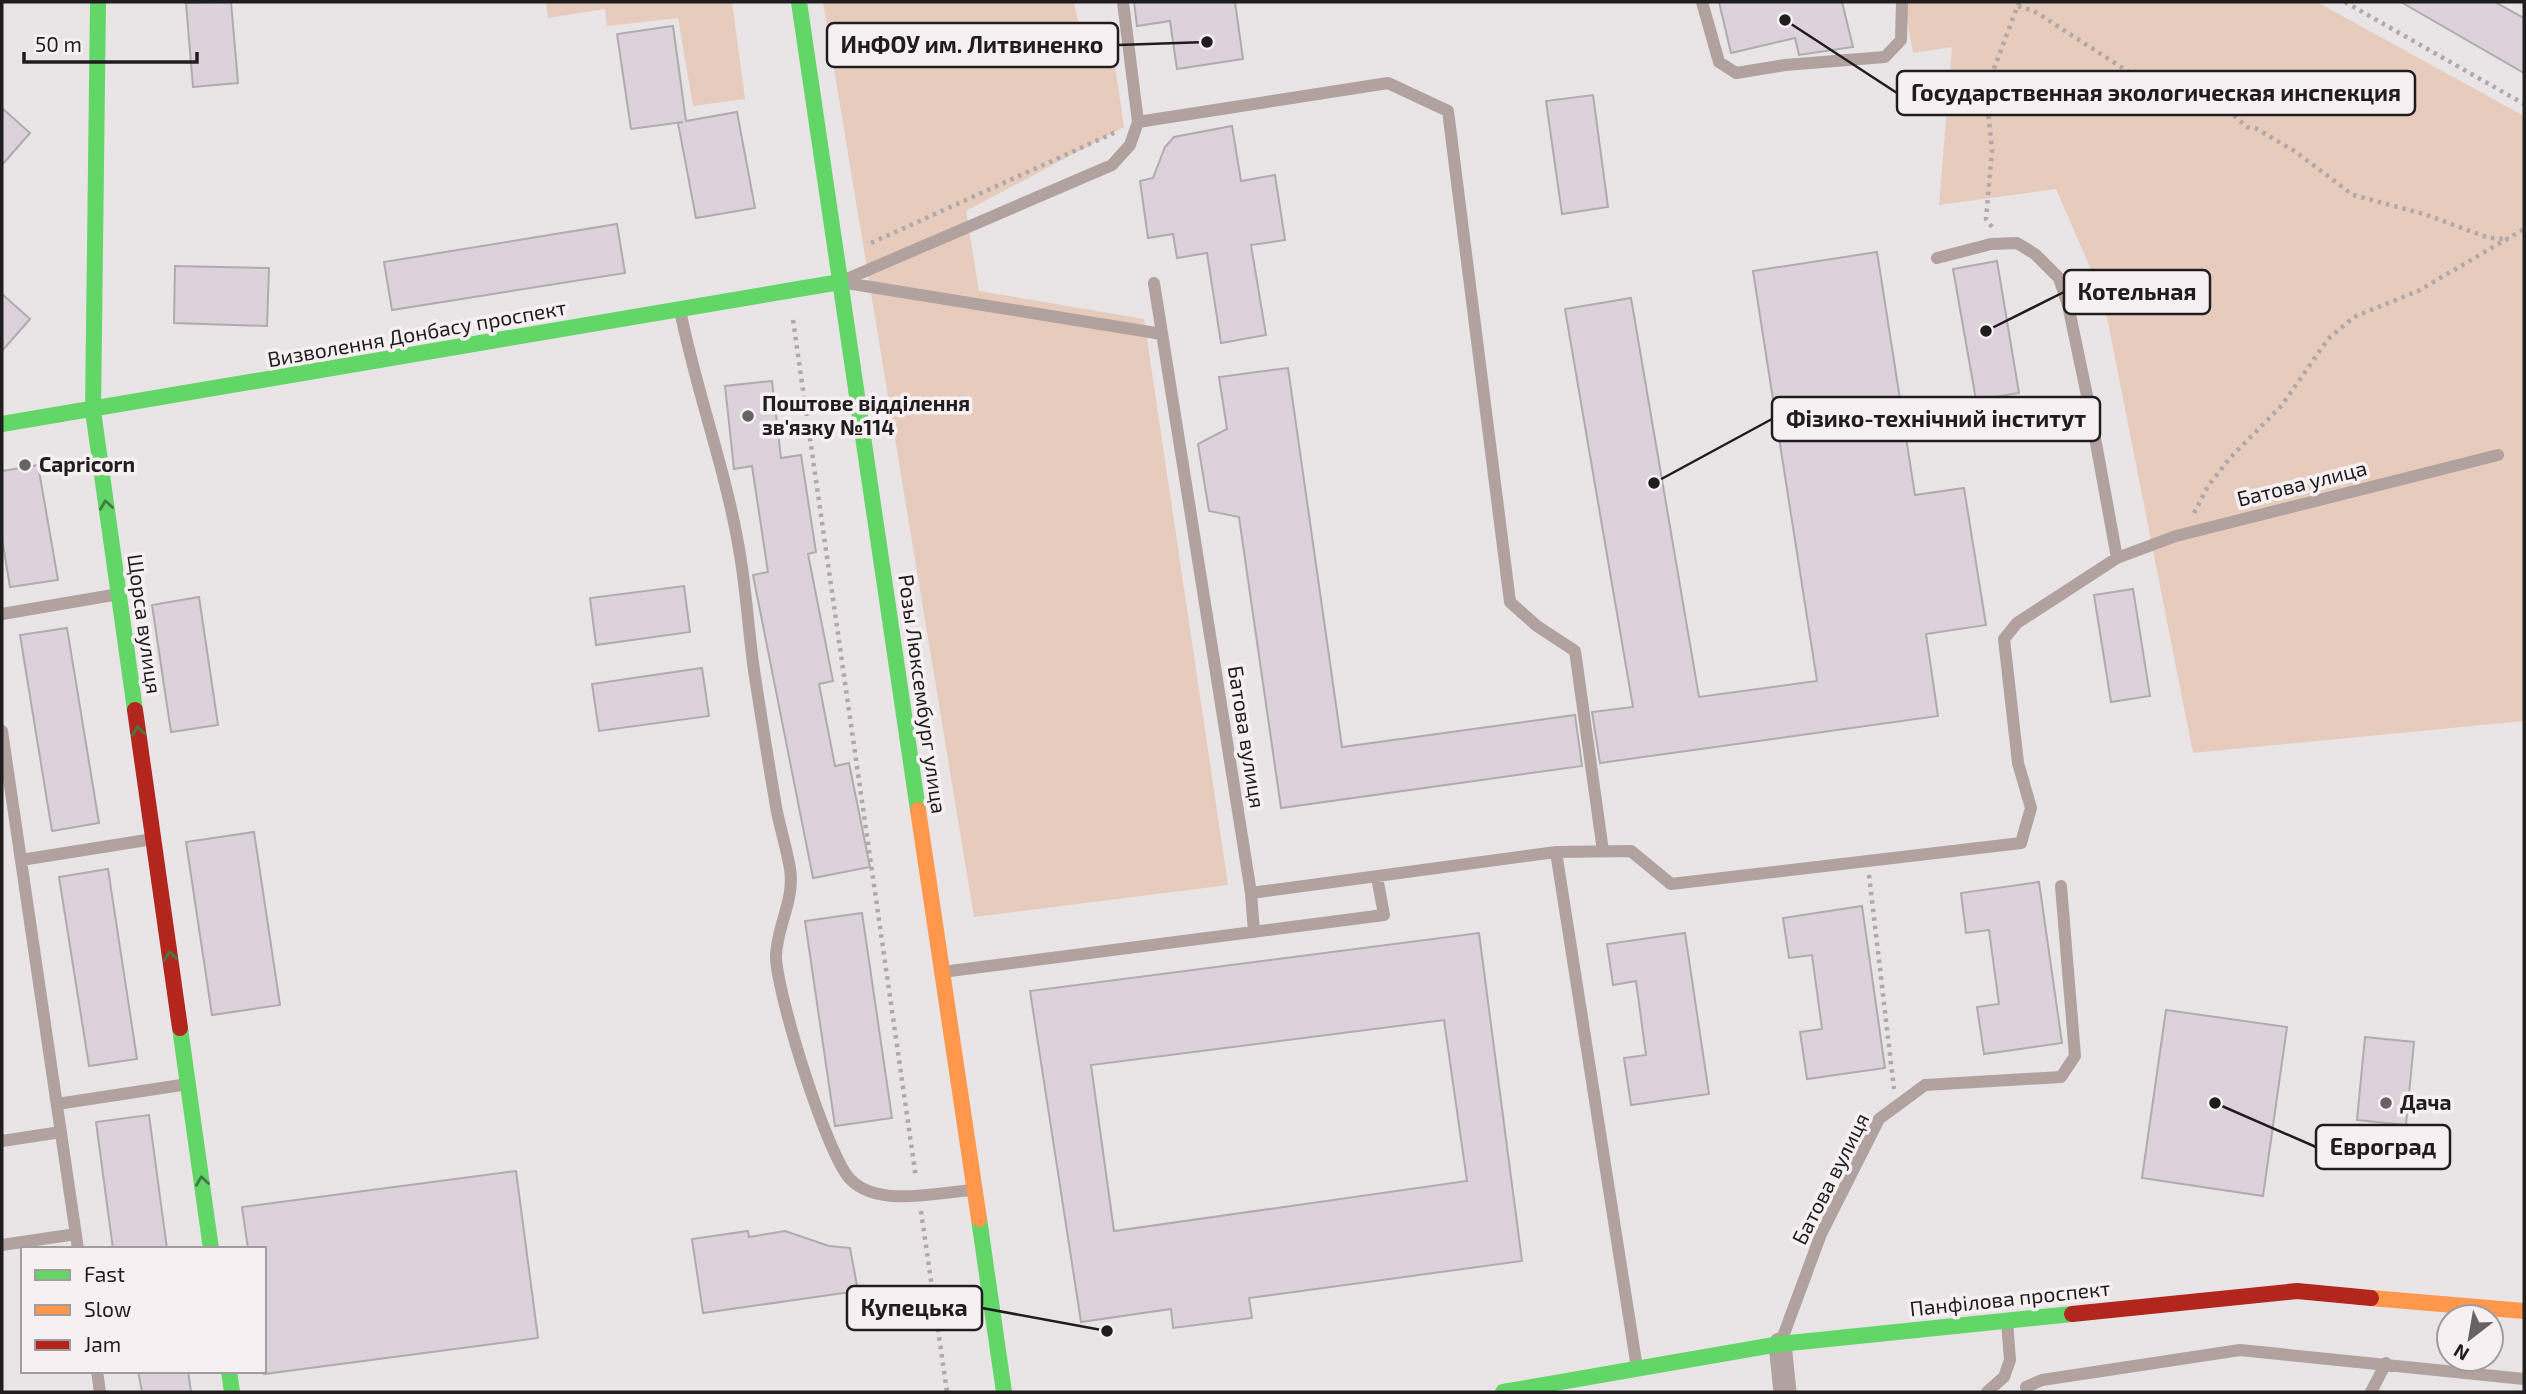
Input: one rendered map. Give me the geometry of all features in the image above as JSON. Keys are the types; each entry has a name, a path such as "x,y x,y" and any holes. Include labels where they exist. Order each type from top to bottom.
{"street":[{"name":"Щорса вулиця","path":"98,2 93,411 211,1247"},
{"name":"Розы Люксембург улица","path":"799,2 1004,1392"},
{"name":"Визволення Донбасу проспект","path":"2,424 93,411 840,282"},
{"name":"Панфілова проспект","path":"1503,1392 1780,1344 2297,1291 2524,1311"},
{"path":"1780,1344 1785,1392"},
{"path":"229,1373 232,1392"}],"lane":[{"path":"840,282 1112,165 1130,145 1138,122 1123,2"},
{"path":"1702,2 1719,62 1736,74 1785,65 1885,57 1901,40 1902,2"},
{"path":"1138,122 1388,83 1448,111 1510,602 1537,626 1575,651 1603,851"},
{"path":"1937,258 2003,243 2017,243 2035,254 2059,278 2068,305 2089,405 2117,558"},
{"path":"840,282 1162,334"},
{"name":"Батова вулиця","path":"1154,283 1251,893 1254,932"},
{"path":"680,310 691,366 707,411 741,559 754,673 790,868 792,891 779,934 776,958 789,1027 837,1159 851,1180 869,1191 894,1195 974,1190"},
{"path":"2,406 19,422"},
{"name":"Батова улица","path":"1867,861 2021,843 2031,808 2018,764 2004,639 2017,623 2117,558 2176,536 2498,455"},
{"path":"2,614 119,594"},
{"path":"2,732 8,812 21,860 78,1247"},
{"path":"21,860 153,839"},
{"path":"1251,893 1556,852 1631,851 1671,884 1867,861"},
{"path":"1556,852 1637,1369"},
{"path":"942,972 1384,915 1377,877"},
{"name":"Батова вулиця","path":"1780,1344 1821,1234 1879,1119 1925,1085 2062,1077 2076,1056 2061,886"},
{"path":"57,1104 188,1084"},
{"path":"2,1141 61,1132"},
{"path":"2,1245 76,1234"},
{"path":"1987,1392 2004,1377 2010,1360 2007,1321"},
{"path":"2004,1377 2027,1390 2042,1380 2240,1350 2524,1378"},
{"path":"2371,1392 2386,1363"},
{"path":"97,1373 100,1392"}],"path":[{"path":"2345,2 2524,104"},
{"path":"2003,243 1986,219 1992,150 1987,100 1992,74 2019,4 2135,76 2158,83 2175,82 2196,89 2219,102 2247,127 2296,152 2353,195 2424,214 2489,238 2509,239"},
{"path":"871,243 1138,122"},
{"path":"2176,536 2197,510 2208,486 2222,467 2282,405 2311,358 2328,339 2354,317 2417,290 2524,229"},
{"path":"793,320 947,1392"},
{"path":"1867,861 1896,1107"}],"shaded area":[{"path":"546,2 732,2 745,99 693,106 678,18 607,26 605,9 548,18"},
{"path":"823,2 1074,2 1084,51 1112,45 1124,127 966,211 979,291 1144,319 1228,885 974,917"},
{"path":"1904,2 2317,2 2524,116 2524,721 2193,753 2103,297 2056,189 1939,205 1952,47 1913,53"}],"building":[{"path":"231,2 238,83 193,87 186,3"},
{"path":"1134,2 1235,2 1243,59 1177,69 1170,21 1137,26"},
{"path":"1719,2 1842,2 1853,47 1799,55 1795,38 1731,53"},
{"path":"2401,2 2495,2 2524,18 2524,73"},
{"path":"673,26 686,121 737,112 755,208 696,218 678,123 683,122 631,129 617,34"},
{"path":"1593,95 1608,207 1562,214 1546,101"},
{"path":"2,108 30,133 2,165"},
{"path":"1232,126 1241,181 1275,175 1285,240 1251,245 1266,335 1221,343 1207,253 1177,258 1173,234 1148,238 1140,181 1153,178 1165,147 1174,137"},
{"path":"617,224 625,273 392,310 384,262"},
{"path":"1877,252 1915,495 1964,488 1986,625 1926,634 1938,716 1600,763 1592,712 1633,707 1565,309 1631,298 1699,697 1817,681 1753,271"},
{"path":"1997,261 2019,393 1976,400 1953,269"},
{"path":"175,266 269,268 267,326 174,323"},
{"path":"2,294 30,319 2,351"},
{"path":"1288,368 1342,747 1575,715 1582,766 1281,808 1239,517 1209,511 1198,444 1227,429 1219,377"},
{"path":"772,381 781,458 801,455 816,552 808,554 833,681 819,684 835,766 849,763 870,867 813,878 753,575 768,572 752,466 734,469 725,386"},
{"path":"38,465 58,580 10,587 2,539 2,471"},
{"path":"684,586 690,632 596,645 590,598"},
{"path":"2133,589 2150,696 2111,702 2094,595"},
{"path":"199,597 218,725 171,732 152,605"},
{"path":"67,628 99,823 52,831 20,635"},
{"path":"702,668 709,716 599,731 592,684"},
{"path":"254,832 280,1005 212,1015 186,842"},
{"path":"108,869 137,1059 89,1066 59,877"},
{"path":"2039,882 2062,1043 1984,1054 1977,1007 1999,1004 1989,930 1966,933 1961,893"},
{"path":"1862,906 1885,1068 1807,1079 1800,1032 1822,1029 1812,955 1789,958 1783,918"},
{"path":"862,913 892,1118 835,1126 805,921"},
{"path":"1479,933 1522,1261 1249,1298 1252,1318 1173,1328 1171,1309 1081,1322 1030,991","holes":["1444,1020 1467,1181 1114,1231 1091,1065"]},
{"path":"1685,933 1709,1094 1631,1105 1624,1058 1646,1055 1636,981 1613,985 1607,944"},
{"path":"2166,1010 2287,1027 2263,1196 2142,1178"},
{"path":"2365,1037 2414,1042 2406,1125 2357,1120"},
{"path":"149,1115 167,1247 113,1247 96,1122"},
{"path":"516,1171 538,1338 264,1374 266,1247 248,1247 242,1207"},
{"path":"748,1231 749,1237 785,1231 829,1246 850,1248 858,1291 703,1313 692,1239"},
{"path":"138,1373 188,1373 191,1392 142,1392"}],"traffic: fast":[{"path":"98,2 93,411 135,710"},
{"path":"799,2 918,810"},
{"path":"2,424 840,282"},
{"path":"180,1028 211,1247"},
{"path":"979,1219 1004,1392"},
{"path":"1503,1392 1780,1344 2072,1314"},
{"path":"229,1373 232,1392"}],"traffic: slow":[{"path":"918,810 979,1219"},
{"path":"2371,1298 2524,1311"}],"traffic: jam":[{"path":"135,710 180,1028"},
{"path":"2072,1314 2297,1291 2371,1298"}],"place":[{"name":"Государственная экологическая инспекция","path":"1785,20"},
{"name":"ИнФОУ им. Литвиненко","path":"1207,42"},
{"name":"Котельная","path":"1986,331"},
{"name":"Поштове відділення зв'язку №114","path":"748,416"},
{"name":"Capricorn","path":"25,465"},
{"name":"Фізико-технічний інститут","path":"1654,483"},
{"name":"Евроград","path":"2215,1103"},
{"name":"Дача","path":"2386,1103"},
{"name":"Купецька","path":"1107,1331"}]}
